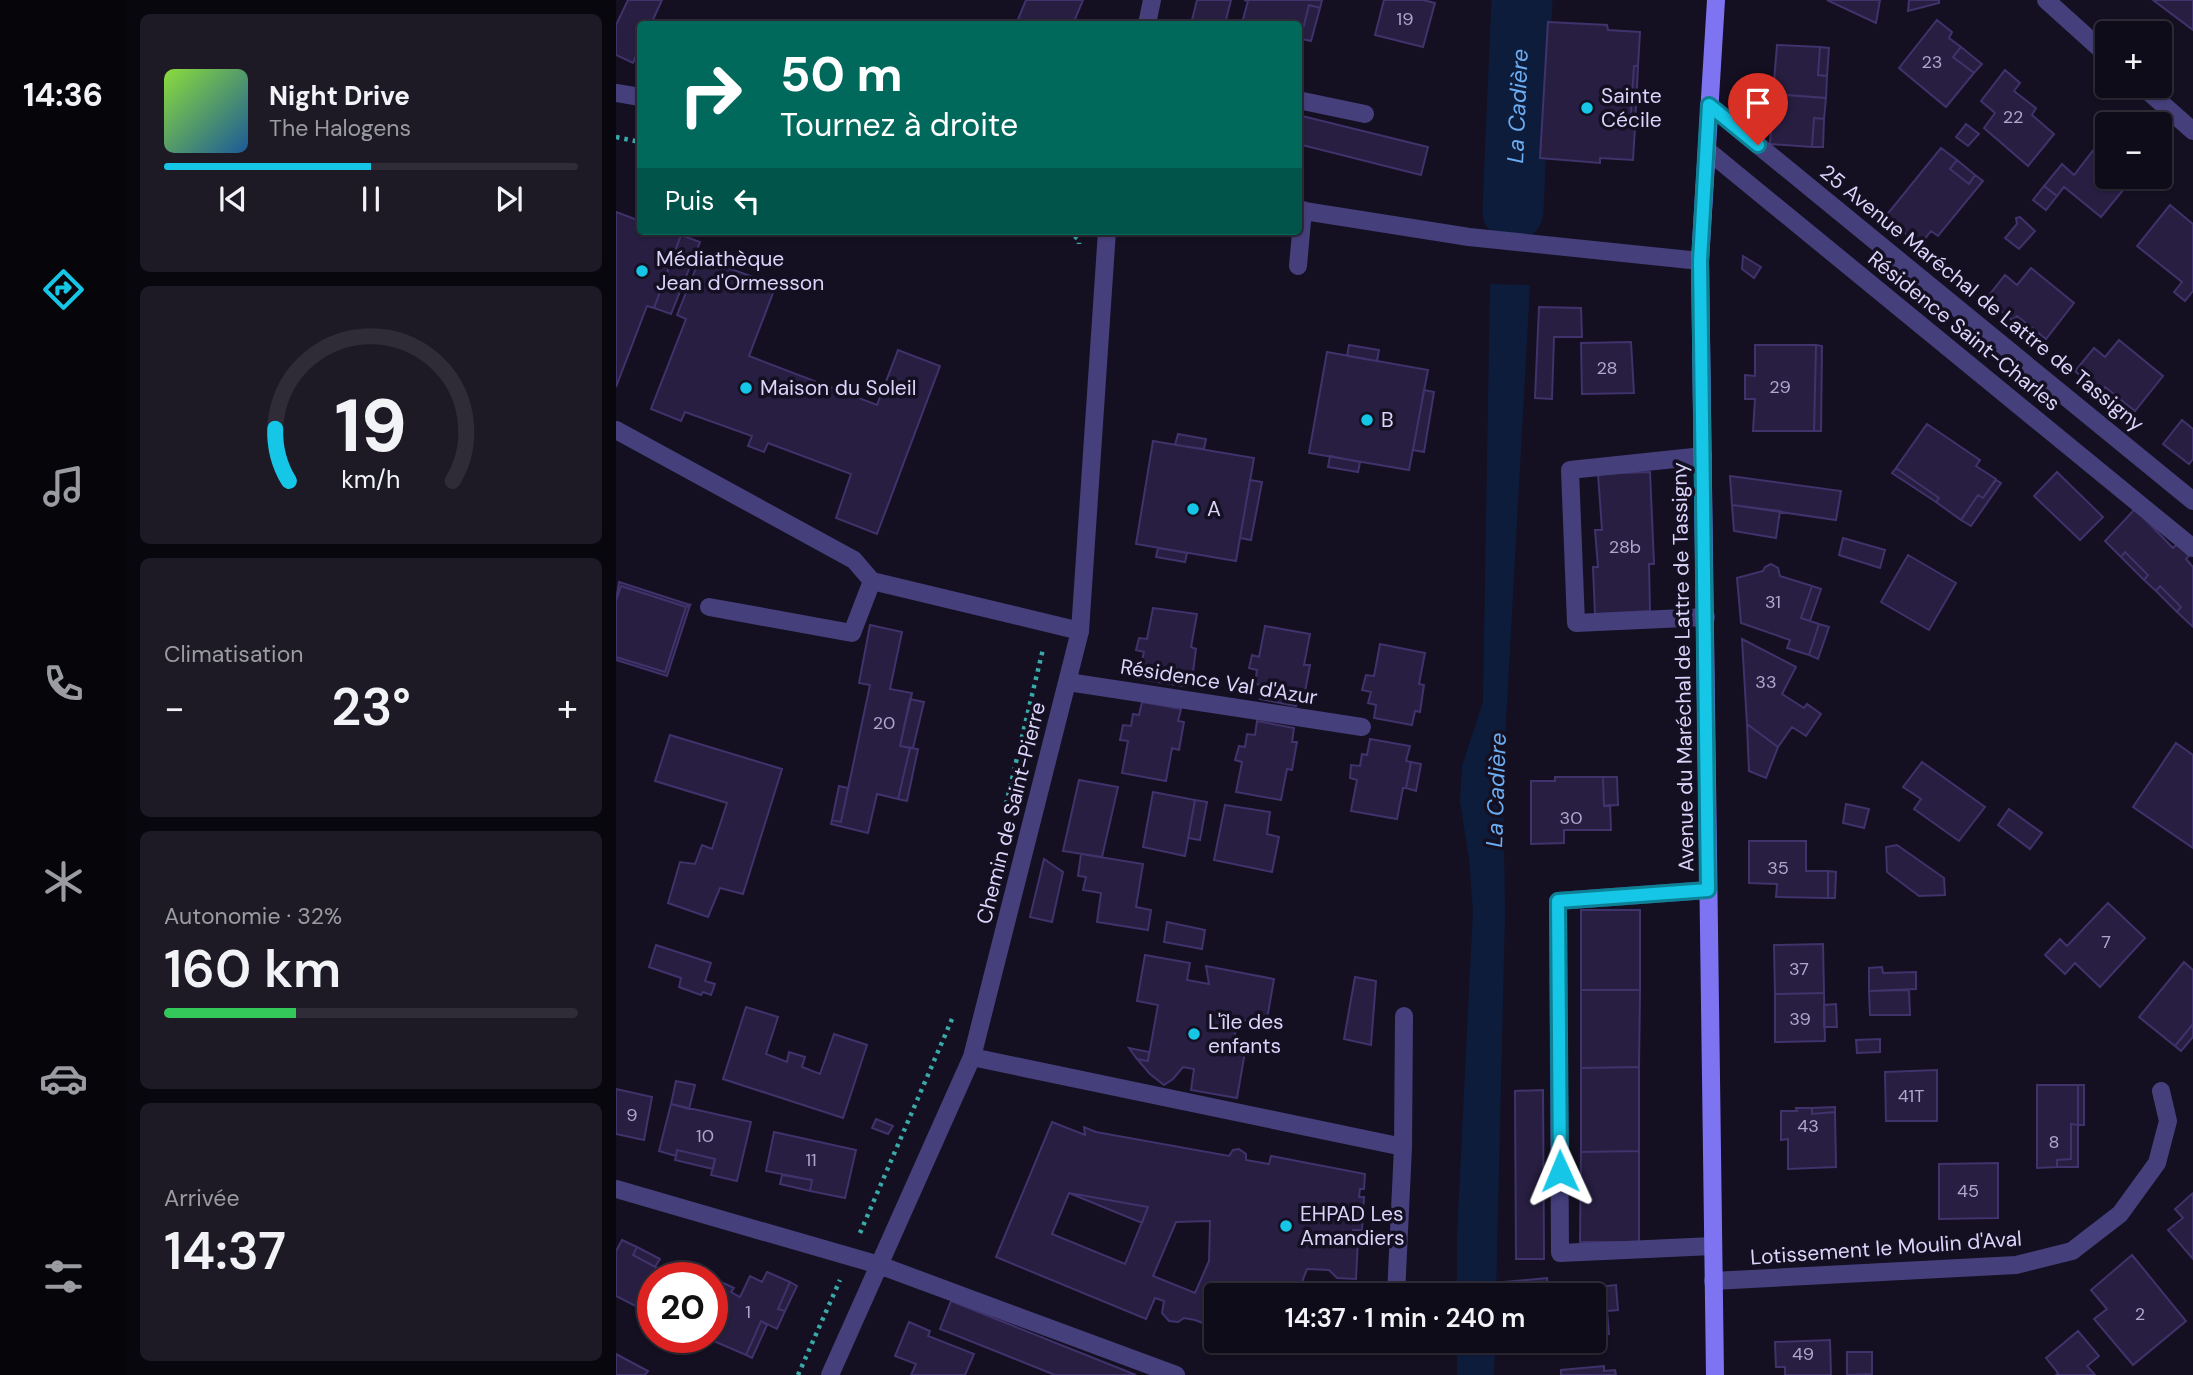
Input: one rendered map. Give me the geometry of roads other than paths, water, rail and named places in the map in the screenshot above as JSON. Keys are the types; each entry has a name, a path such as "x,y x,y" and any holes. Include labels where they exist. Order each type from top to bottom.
{"main road":[{"name":"Avenue du Maréchal de Lattre de Tassigny","path":"1715,1375 1700,261 1716,0"}],"street":[{"path":"1148,21 1153,0"},
{"path":"2046,0 2095,44"},
{"path":"616,93 637,96"},
{"path":"2156,98 2193,131"},
{"path":"1302,101 1365,114"},
{"name":"25 Avenue Maréchal de Lattre de Tassigny","path":"1709,105 2193,500"},
{"name":"Résidence Saint-Charles","path":"1707,150 2193,548"},
{"path":"1302,210 1469,237 1700,261"},
{"name":"Chemin de Saint-Pierre","path":"830,1375 972,1057 1068,682 1080,631 1107,235"},
{"path":"1298,266 1300,235"},
{"path":"616,430 854,560 872,582 1080,631"},
{"path":"1703,457 1570,470 1576,622 1706,617"},
{"path":"709,607 852,632 872,582"},
{"name":"Résidence Val d'Azur","path":"1068,682 1362,727"},
{"path":"1708,890 1558,901 1560,1253 1713,1246"},
{"path":"1397,1283 1403,1147 1404,1016"},
{"path":"972,1057 1403,1147"},
{"name":"Lotissement le Moulin d'Aval","path":"1713,1281 2016,1265 2071,1251 2120,1214 2157,1163 2168,1121 2161,1091"},
{"path":"616,1189 879,1265 1176,1375"}],"water":[{"path":"1490,284 1530,285 1503,775 1505,914 1496,1283 1457,1283 1473,911 1469,858 1460,802 1462,766 1483,702"},
{"path":"1457,1353 1495,1353 1494,1375 1457,1375"}],"waterway":[{"name":"La Cadière","path":"1513,211 1522,0"}],"place":[{"name":"Sainte Cécile","path":"1587,108"},
{"name":"Médiathèque Jean d'Ormesson","path":"642,271"},
{"name":"Maison du Soleil","path":"746,388"},
{"name":"B","path":"1367,420"},
{"name":"A","path":"1193,509"},
{"name":"L'île des enfants","path":"1194,1034"},
{"name":"EHPAD Les Amandiers","path":"1286,1226"}]}
